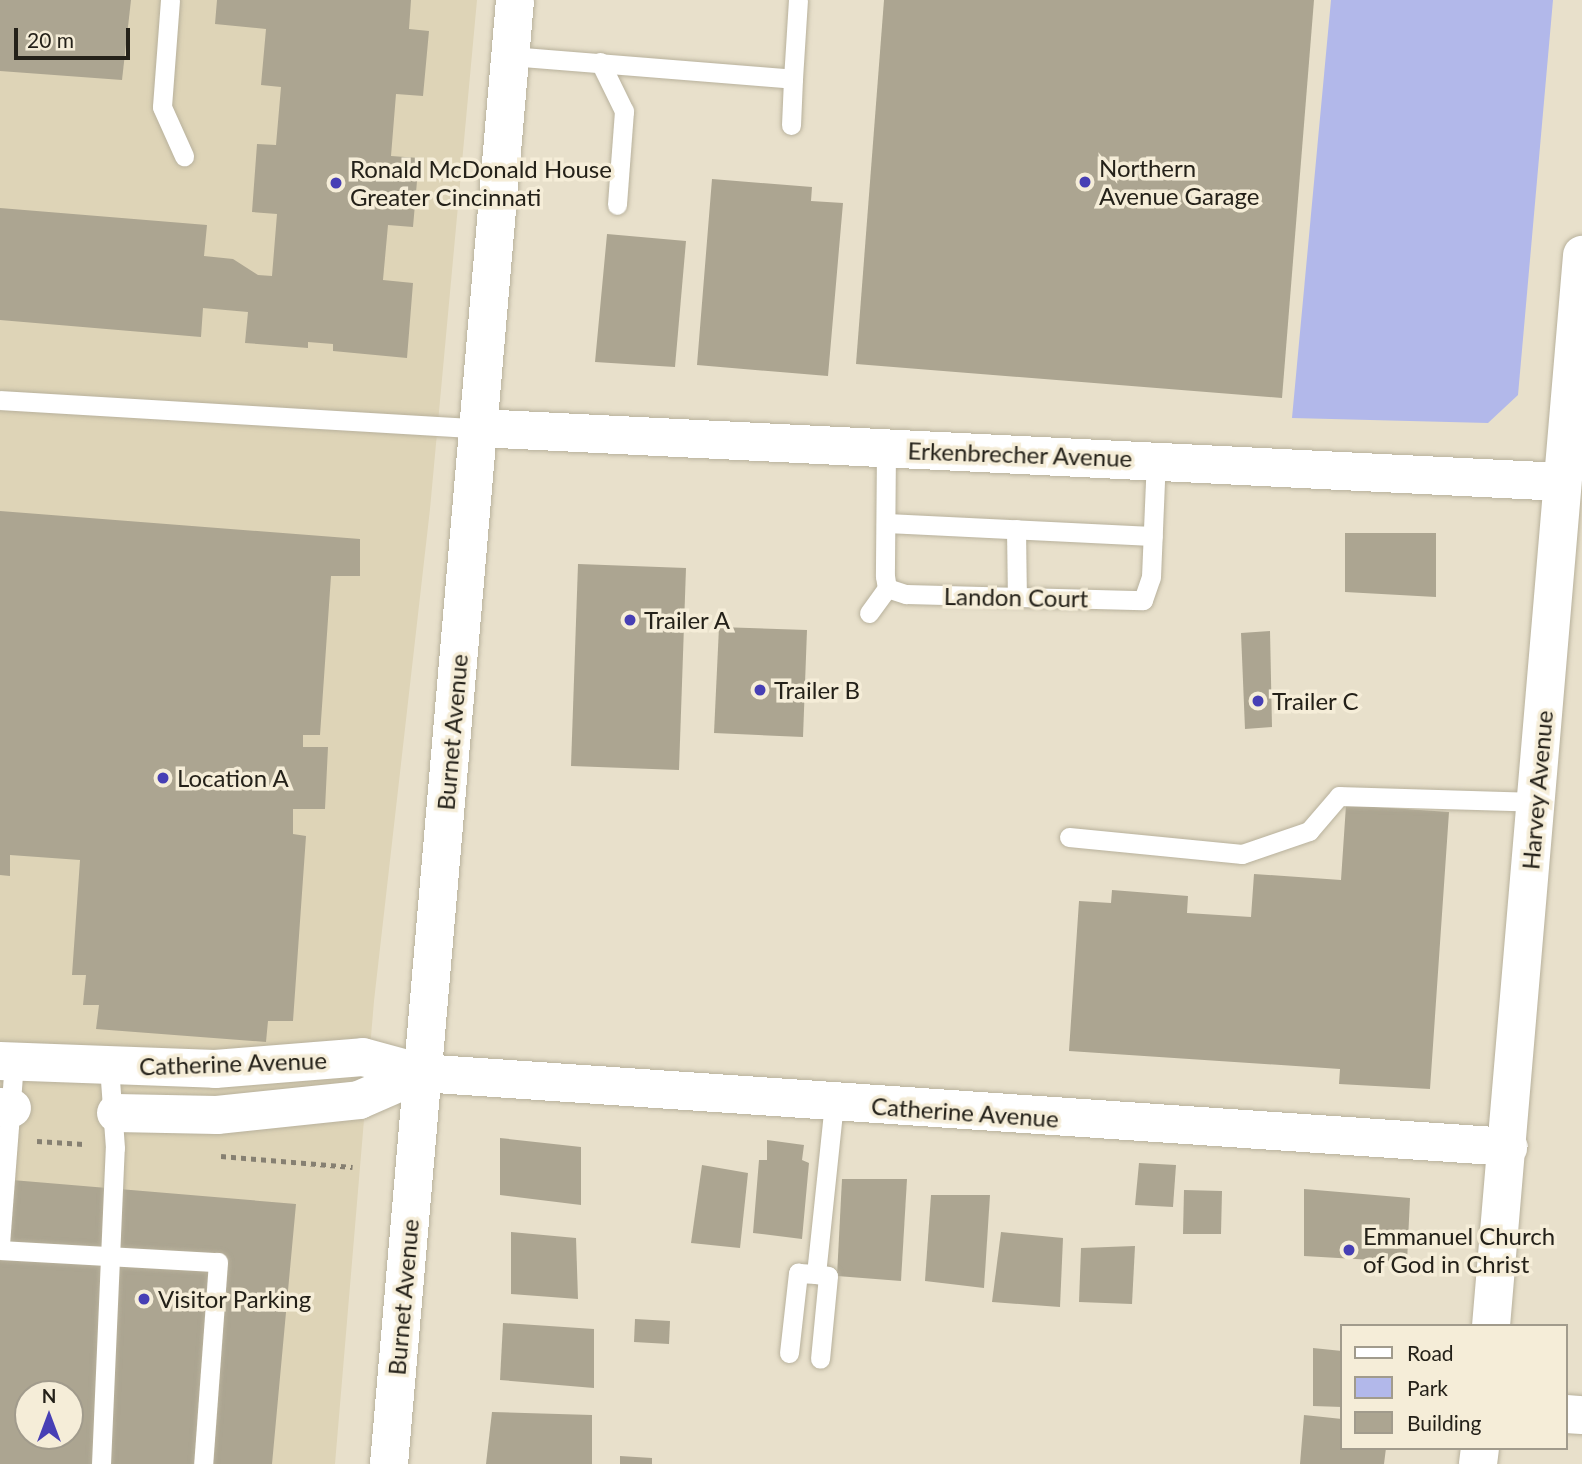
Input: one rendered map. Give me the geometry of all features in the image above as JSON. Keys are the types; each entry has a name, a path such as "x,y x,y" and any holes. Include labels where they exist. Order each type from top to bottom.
{"street":[{"name":"Burnet Avenue","path":"389,1464 515,0"},
{"name":"Harvey Avenue","path":"1491,1324 1582,255"},
{"name":"Erkenbrecher Avenue","path":"478,428 1562,482"},
{"name":"Catherine Avenue","path":"7,1062 215,1069 363,1057 421,1073 834,1104 1508,1147"},
{"name":"Catherine Avenue","path":"116,1113 217,1115 359,1100 421,1073"}],"lane":[{"path":"170,0 162,107 184,156"},
{"path":"791,125 799,0"},
{"path":"510,57 793,79"},
{"path":"600,62 624,111 617,205"},
{"path":"0,400 478,428"},
{"path":"869,613 887,588 886,449"},
{"name":"Landon Court","path":"887,588 906,594 1143,600 1152,577 1156,460"},
{"path":"886,523 1153,536"},
{"path":"1016,529 1017,597"},
{"path":"1069,837 1242,854 1309,831 1339,796 1536,802"},
{"path":"0,1244 7,1062"},
{"path":"101,1464 112,1256 116,1113 109,1066"},
{"path":"816,1274 834,1104"},
{"path":"0,1250 218,1262 204,1464"},
{"path":"789,1353 798,1273 828,1276 820,1359"}],"path":[{"path":"35,1141 92,1144"},
{"path":"213,1156 353,1167"}],"shaded area":[{"path":"0,0 477,0 430,509 374,1001 335,1464 0,1464"}],"green space":[{"path":"1331,0 1553,0 1518,395 1488,423 1292,418"}],"building":[{"path":"0,0 131,0 122,80 0,71"},
{"name":"Ronald McDonald House Greater Cincinnati","path":"217,0 411,0 409,29 429,31 423,96 396,94 391,156 419,158 413,227 388,225 383,280 413,283 407,358 333,351 333,344 308,342 308,348 245,343 248,312 203,308 201,337 0,320 0,208 207,225 204,256 233,259 258,275 272,276 277,214 252,212 257,144 276,145 281,87 261,85 266,29 215,24"},
{"name":"Northern Avenue Garage","path":"884,0 1314,0 1282,398 856,364"},
{"path":"712,179 812,187 811,201 843,203 828,376 697,365"},
{"path":"607,234 686,241 675,367 595,362"},
{"name":"Location A","path":"0,511 360,539 360,576 331,576 320,735 303,735 303,747 328,747 325,809 293,809 293,834 306,836 293,1021 268,1021 266,1042 96,1029 99,1005 83,1005 86,975 72,975 80,860 10,855 10,876 0,875"},
{"path":"1345,533 1436,533 1436,597 1345,592"},
{"name":"Trailer A","path":"578,564 686,568 679,770 571,766"},
{"name":"Trailer B","path":"719,627 807,630 803,737 714,733"},
{"name":"Trailer C","path":"1270,631 1272,727 1245,729 1241,633"},
{"path":"1346,805 1449,812 1430,1089 1339,1084 1340,1069 1069,1051 1079,901 1111,903 1112,890 1188,896 1187,913 1251,917 1254,874 1341,880"},
{"path":"500,1138 581,1147 581,1205 500,1195"},
{"path":"767,1140 804,1145 802,1160 809,1163 802,1239 753,1233 759,1160 767,1160"},
{"path":"1139,1163 1176,1165 1173,1207 1135,1205"},
{"path":"702,1165 748,1173 740,1248 691,1243"},
{"name":"Visitor Parking","path":"0,1179 296,1204 272,1464 0,1464"},
{"path":"842,1179 907,1179 901,1281 837,1276"},
{"path":"1304,1189 1410,1198 1407,1262 1304,1256"},
{"path":"1184,1190 1222,1191 1221,1234 1183,1234"},
{"path":"931,1195 990,1195 984,1288 925,1281"},
{"path":"511,1232 576,1238 578,1299 511,1294"},
{"path":"1001,1232 1063,1238 1060,1307 992,1302"},
{"path":"1135,1246 1132,1304 1079,1302 1081,1248"},
{"path":"635,1319 670,1321 669,1344 634,1342"},
{"path":"503,1323 594,1329 594,1388 500,1380"},
{"path":"1313,1348 1340,1351 1340,1407 1313,1406"},
{"path":"492,1412 592,1415 592,1464 486,1464"},
{"path":"1304,1415 1340,1419 1340,1450 1386,1450 1384,1464 1300,1464"},
{"path":"620,1456 652,1458 652,1464 620,1464"}],"place":[{"name":"Northern Avenue Garage","path":"1085,182"},
{"name":"Ronald McDonald House Greater Cincinnati","path":"336,183"},
{"name":"Trailer A","path":"630,620"},
{"name":"Trailer B","path":"760,690"},
{"name":"Trailer C","path":"1258,701"},
{"name":"Location A","path":"163,778"},
{"name":"Emmanuel Church of God in Christ","path":"1349,1250"},
{"name":"Visitor Parking","path":"144,1299"}]}
